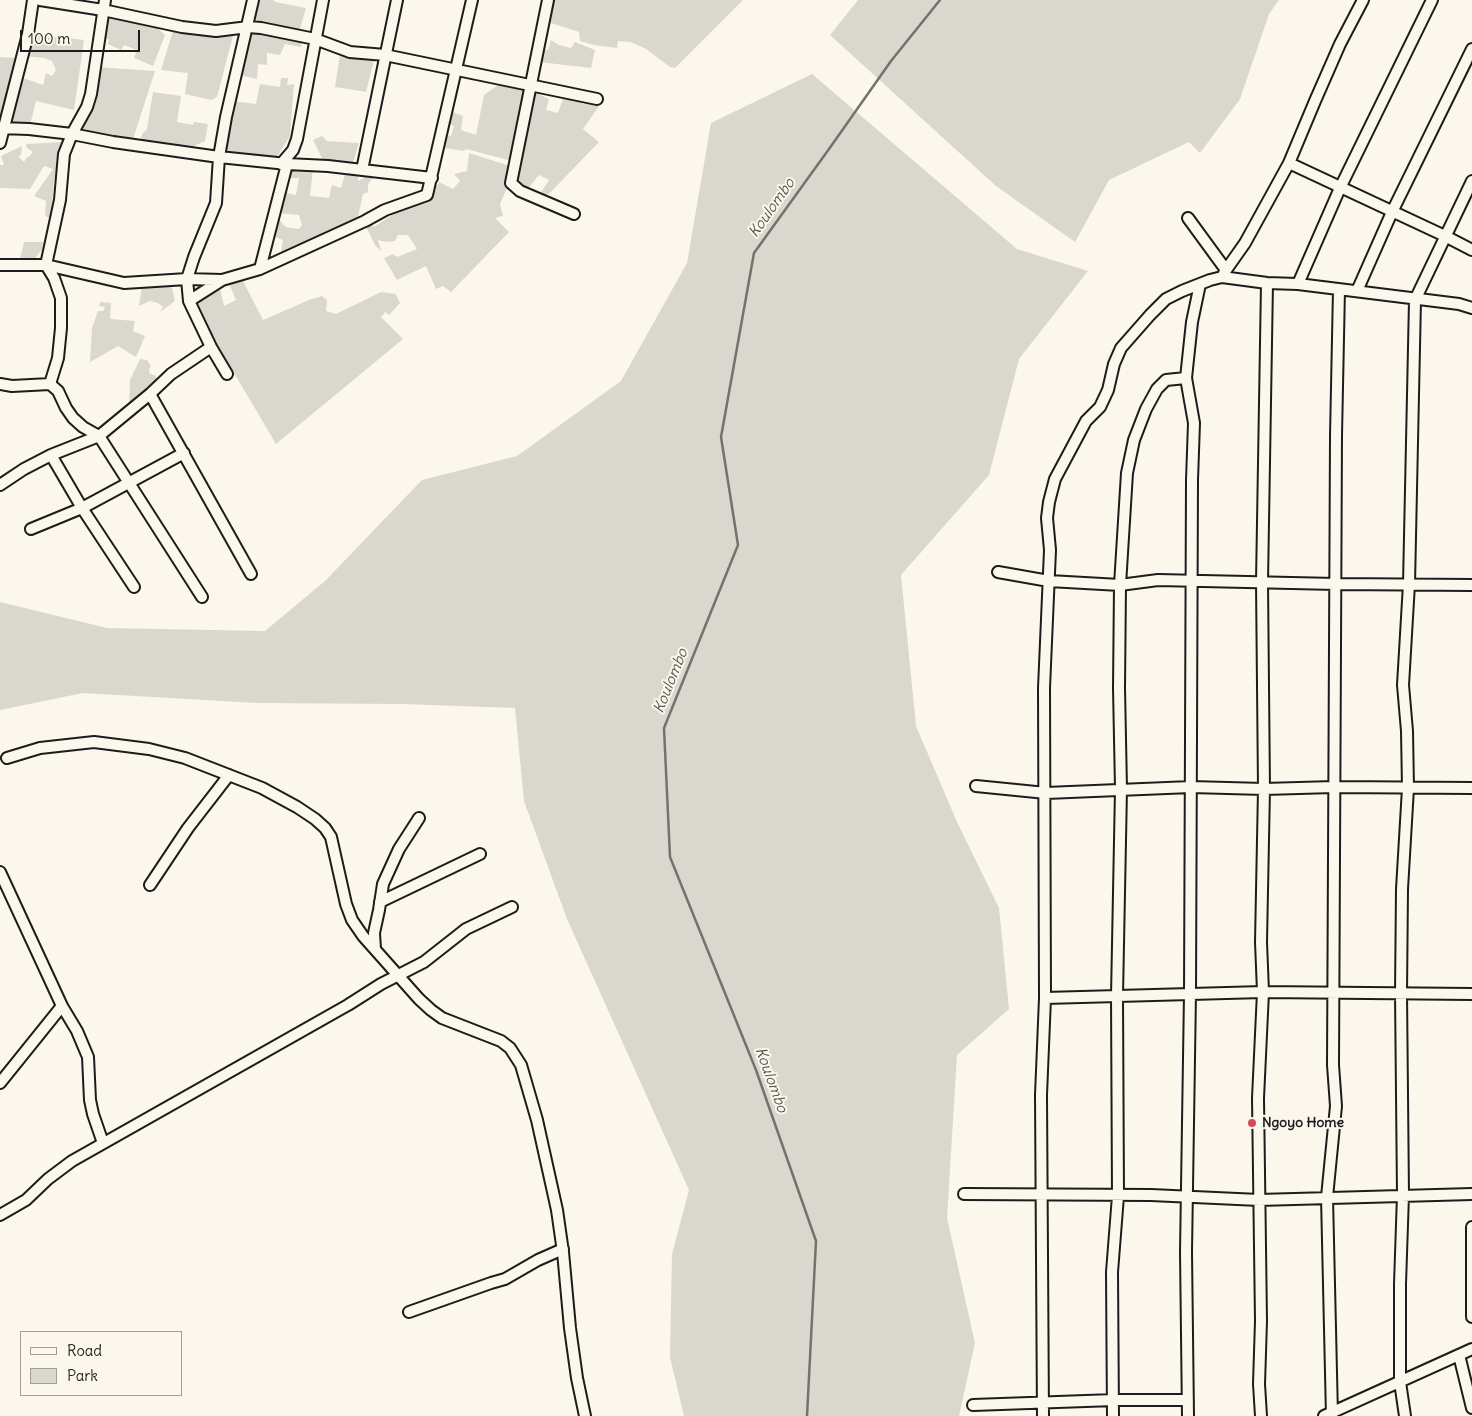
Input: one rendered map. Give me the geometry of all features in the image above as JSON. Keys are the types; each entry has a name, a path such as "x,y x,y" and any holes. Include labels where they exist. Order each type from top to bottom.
{"street":[{"path":"0,143 2,128 28,34 33,0"},
{"path":"40,0 104,5 182,27 216,31 248,27 261,28 315,39 350,52 385,55 597,99"},
{"path":"227,374 211,347 189,301 188,279 194,257 216,203 218,157 253,0"},
{"path":"260,269 284,164 298,139 323,0"},
{"path":"362,170 397,0"},
{"path":"189,301 222,280 260,269 365,222 385,210 425,197 429,193 472,0"},
{"path":"548,0 511,183 520,191 574,214"},
{"path":"1043,1416 1040,1095 1045,998 1046,793 1044,688 1050,550 1047,518 1049,502 1055,479 1086,421 1100,407 1108,390 1114,364 1121,348 1166,299 1224,274 1244,244 1289,164 1326,77 1363,0"},
{"path":"1298,284 1340,188 1432,0"},
{"path":"50,384 58,358 61,298 54,278 46,265 60,200 64,154 72,134 87,108 91,94 104,5"},
{"path":"1357,291 1392,212 1472,49"},
{"path":"2,128 72,134 218,157 284,164 328,166 432,178"},
{"path":"1289,164 1472,250"},
{"path":"1405,1416 1400,1382 1400,1284 1403,1195 1402,889 1408,788 1407,731 1403,685 1409,584 1415,300 1472,181"},
{"path":"1188,218 1224,274 1267,283 1298,284 1357,291 1415,300 1459,304 1472,308"},
{"path":"0,265 46,265 124,283 188,279 222,280"},
{"path":"1260,1416 1261,1321 1258,1098 1263,992 1261,908 1264,790 1262,582 1267,283"},
{"path":"1188,1416 1186,1252 1190,994 1194,423 1186,378 1192,322 1200,284"},
{"path":"1339,289 1336,436 1334,787 1333,1065 1336,1106 1327,1197 1329,1415 1472,1349"},
{"path":"0,485 24,469 51,455 99,436 171,374 211,347"},
{"path":"1113,1416 1112,1272 1118,1196 1117,996 1120,585 1127,473 1134,440 1146,409 1158,389 1166,380 1186,378"},
{"path":"0,384 12,386 50,384 58,390 73,418 99,436 202,597"},
{"path":"150,394 252,574"},
{"path":"31,529 82,508 184,453"},
{"path":"51,455 82,508 134,587"},
{"path":"998,572 1049,581 1120,585 1158,580 1472,585"},
{"path":"7,758 40,748 94,742 149,749 185,758 262,788 297,807 325,828 331,837 346,904 352,920 363,936 419,999 442,1018 502,1041 510,1048 521,1064 551,1178 562,1249 577,1378 585,1416"},
{"path":"150,885 188,828 230,776"},
{"path":"976,786 1046,793 1191,787 1264,790 1334,787 1472,788"},
{"path":"375,950 374,933 383,884 389,868 418,818"},
{"path":"380,902 480,854"},
{"path":"0,872 62,1006 77,1031 88,1056 92,1114 103,1143"},
{"path":"0,1215 26,1200 58,1171 103,1143 381,984 424,962 466,929 512,907"},
{"path":"1045,998 1263,992 1472,994"},
{"path":"0,1083 62,1006"},
{"path":"964,1194 1188,1196 1259,1200 1472,1194"},
{"path":"1472,1226 1472,1317"},
{"path":"409,1312 505,1279 562,1249"},
{"path":"1459,1355 1472,1408"},
{"path":"973,1405 1114,1400 1188,1400"}],"green space":[{"path":"255,0 274,0 275,2 306,8 299,32 251,24"},
{"path":"549,0 743,0 675,68 670,67 646,49 631,42 618,41 617,48 580,41 579,32 545,21"},
{"path":"858,0 1279,0 1269,14 1240,99 1200,153 1189,142 1109,180 1075,242 996,186 830,35"},
{"path":"105,15 156,27 165,35 153,66 134,58 137,50 124,45 121,50 108,44 109,39 100,39"},
{"path":"249,30 302,42 301,47 285,44 280,55 267,53 267,65 258,64 257,79 239,75"},
{"path":"173,31 234,32 217,97 211,100 185,94 188,73 161,70"},
{"path":"30,34 84,40 74,110 36,101 30,125 7,124 20,77 43,85 46,73 52,76 56,70 52,61 25,56"},
{"path":"551,40 559,45 571,48 575,42 595,50 591,68 539,62 540,50 548,50"},
{"path":"340,55 374,60 366,92 335,87"},
{"path":"0,57 15,58 0,125"},
{"path":"97,67 155,71 132,142 75,133"},
{"path":"812,74 1017,249 1088,271 1019,359 989,475 901,575 916,726 957,822 999,908 1009,1009 957,1055 947,1218 975,1343 959,1416 684,1416 670,1357 672,1254 689,1190 567,919 524,801 515,708 404,704 257,703 83,693 0,710 0,602 107,628 265,631 325,581 422,480 517,456 621,381 687,263 711,123"},
{"path":"281,78 288,78 287,85 294,84 290,136 275,160 223,154 232,101 256,104 260,84 280,87"},
{"path":"498,85 526,90 512,161 466,149 464,151 445,148 444,135 451,136 454,126 447,123 450,111 463,116 461,130 476,135 484,95"},
{"path":"531,91 549,99 546,110 558,113 564,96 571,97 572,100 580,100 583,104 587,100 600,103 583,129 599,142 544,199 528,193 531,189 540,194 549,180 539,175 526,191 513,181"},
{"path":"153,92 181,96 177,122 193,125 194,122 208,124 205,141 186,150 140,143 142,134 147,129"},
{"path":"322,136 327,141 359,143 352,166 325,164 313,140"},
{"path":"63,142 54,181 51,218 45,216 46,201 34,196 53,169 44,166 30,189 0,188 0,165 4,165 1,156 22,146 19,157 24,162 33,152 27,148 26,144"},
{"path":"469,153 510,166 507,188 500,204 503,216 495,218 509,232 451,292 443,286 436,289 426,266 397,280 384,258 393,254 397,257 417,249 408,235 398,235 395,241 386,242 378,240 381,251 375,245 365,225 370,223 374,227 392,215 391,210 433,195 434,184 437,186 439,182 453,189 460,181 454,174 467,171"},
{"path":"289,167 313,168 310,196 329,198 332,185 341,188 346,171 358,174 358,181 364,178 362,172 378,174 368,184 368,192 363,194 358,217 285,253 281,252 283,240 269,234 276,217 286,227 299,229 302,225 299,215 277,213 282,192 296,195 299,178 285,178"},
{"path":"24,242 43,242 42,249 32,263 19,263"},
{"path":"242,279 263,320 322,296 327,300 326,311 336,314 381,292 396,294 400,303 389,315 384,311 385,313 381,317 403,339 276,444 192,302 219,285 224,306 236,300 228,281"},
{"path":"162,283 172,288 175,301 160,312 163,307 158,303 150,301 139,306 142,285"},
{"path":"100,302 111,303 110,319 135,321 133,331 145,336 136,357 118,346 90,362 92,328 98,311 103,311 105,307 99,306"},
{"path":"140,359 147,360 151,366 149,369 150,374 155,375 157,379 129,404 130,380"}],"waterway":[{"name":"Koulombo","path":"807,1416 816,1241 756,1070 670,857 664,728 738,545 721,437 754,253 891,61 940,0"}],"place":[{"name":"Ngoyo Home","path":"1252,1123"}]}
